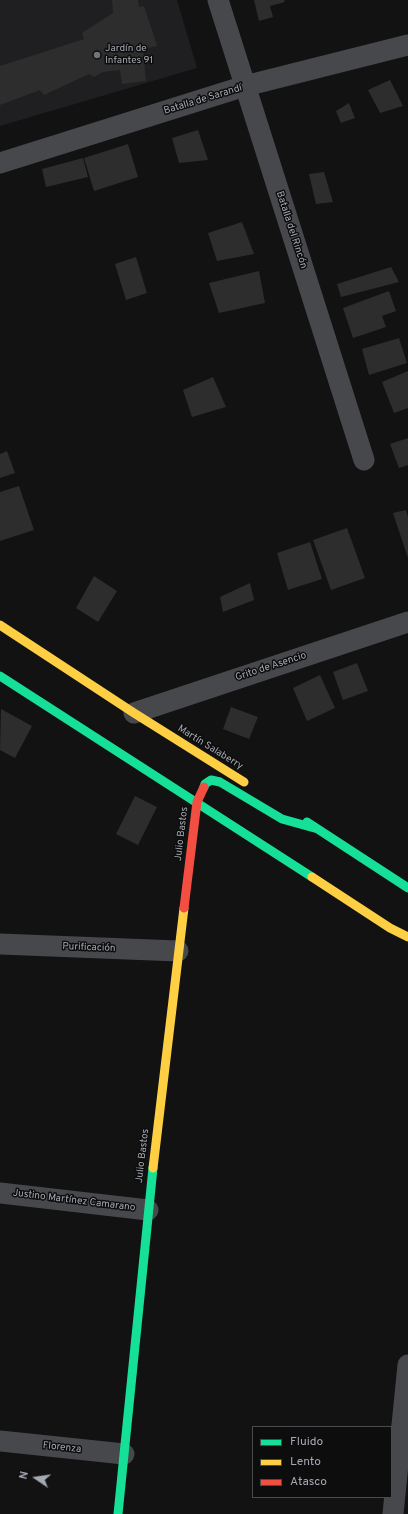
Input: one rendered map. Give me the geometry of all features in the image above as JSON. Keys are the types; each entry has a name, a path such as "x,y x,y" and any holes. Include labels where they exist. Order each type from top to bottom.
{"street":[{"name":"Batalla del Rincón","path":"218,0 364,460"},
{"name":"Batalla de Sarandí","path":"0,163 245,86 408,45"},
{"name":"Martín Salaberry","path":"0,625 252,788"},
{"name":"Grito de Asencio","path":"134,713 407,625"},
{"path":"0,676 390,928 408,937"},
{"name":"Julio Bastos","path":"118,1514 148,1210 197,802 205,784 211,780 220,782 282,819 318,829"},
{"path":"292,812 408,888"},
{"name":"Purificación","path":"0,944 178,951"},
{"name":"Justino Martínez Camarano","path":"0,1193 148,1210"},
{"path":"393,1514 408,1365"},
{"name":"Florenza","path":"0,1442 124,1454"}],"shaded area":[{"name":"Jardín de Infantes 91","path":"0,0 177,0 197,68 0,126"}],"building":[{"path":"112,0 138,0 139,7 144,6 157,46 143,49 146,81 122,84 120,70 103,72 94,77 89,74 44,95 40,90 0,105 0,66 84,39 82,33 113,13"},
{"path":"254,0 284,0 285,2 270,6 273,17 259,21"},
{"path":"390,80 403,106 380,113 368,90"},
{"path":"349,103 355,118 341,123 336,111"},
{"path":"198,130 208,160 179,163 172,138"},
{"path":"128,144 138,177 94,191 84,158"},
{"path":"83,158 88,177 46,187 42,169"},
{"path":"324,172 333,202 316,204 309,174"},
{"path":"242,222 254,254 217,261 208,233"},
{"path":"136,257 147,293 126,300 115,264"},
{"path":"391,267 399,282 341,297 337,284"},
{"path":"259,271 265,303 219,313 209,283"},
{"path":"389,291 396,311 382,316 386,327 353,338 343,308"},
{"path":"399,338 407,363 369,375 362,349"},
{"path":"408,371 408,408 394,413 382,382"},
{"path":"213,377 226,407 192,417 183,390"},
{"path":"408,438 408,465 399,468 390,444"},
{"path":"7,451 15,473 0,478 0,454"},
{"path":"19,486 34,530 0,541 0,492"},
{"path":"406,510 408,517 408,558 393,513"},
{"path":"347,528 365,578 331,590 313,540"},
{"path":"310,542 322,579 288,590 277,553"},
{"path":"94,576 117,591 98,622 76,608"},
{"path":"250,583 254,600 223,612 220,597"},
{"path":"357,663 368,691 343,700 333,672"},
{"path":"320,675 335,708 307,721 293,688"},
{"path":"231,707 258,717 249,739 223,729"},
{"path":"1,709 32,726 15,758 0,750"},
{"path":"135,796 157,807 138,845 116,834"}],"traffic: fast":[{"path":"0,676 312,877"},
{"path":"204,787 205,784 211,780 220,782 282,819 318,829"},
{"path":"307,822 408,888"},
{"path":"118,1514 153,1168"}],"traffic: slow":[{"path":"0,625 134,713 244,782"},
{"path":"312,877 390,928 408,937"},
{"path":"153,1168 184,908"}],"traffic: jam":[{"path":"184,908 197,802 204,787"}],"place":[{"name":"Jardín de Infantes 91","path":"97,55"}]}
